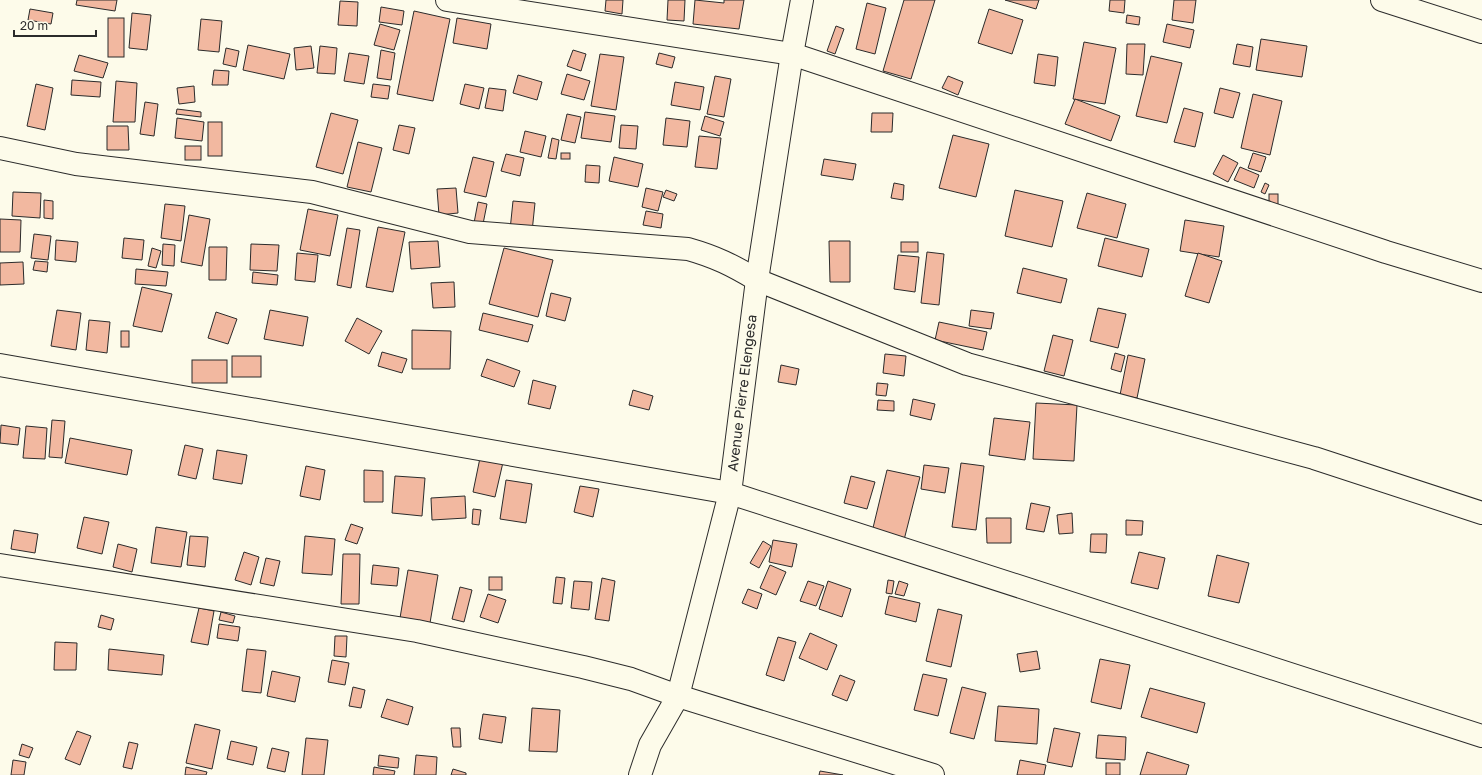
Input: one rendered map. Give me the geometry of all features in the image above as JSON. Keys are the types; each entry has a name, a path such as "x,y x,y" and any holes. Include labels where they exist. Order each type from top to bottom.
{"street":[{"path":"446,0 792,54 1386,252 1482,281"},
{"name":"Avenue Pierre Elengesa","path":"640,775 650,745 678,696 730,494 757,280 792,54 802,0"},
{"path":"1382,0 1482,32"},
{"path":"0,148 76,164 312,192 470,232 688,249 713,256 734,266 757,280 967,364 1314,458 1482,513"},
{"path":"0,364 730,494 1482,736"},
{"path":"0,566 417,631 631,678 678,696 933,775"}],"building":[{"path":"77,0 117,0 115,11 76,5"},
{"path":"606,0 623,0 622,14 605,11"},
{"path":"668,0 685,0 684,21 667,20"},
{"path":"695,0 724,3 724,0 744,0 739,29 693,24"},
{"path":"904,0 935,0 911,79 883,71"},
{"path":"1005,0 1039,0 1036,9"},
{"path":"1110,0 1125,0 1124,13 1109,11"},
{"path":"1174,0 1196,0 1193,23 1172,20"},
{"path":"340,1 358,2 357,26 338,25"},
{"path":"867,3 886,8 875,54 856,49"},
{"path":"381,7 404,11 402,25 379,22"},
{"path":"30,9 53,13 51,24 28,20"},
{"path":"989,9 1023,20 1012,54 978,43"},
{"path":"414,11 450,19 433,101 397,94"},
{"path":"132,13 151,15 147,50 129,48"},
{"path":"1127,15 1140,17 1139,25 1126,23"},
{"path":"108,18 124,18 124,57 108,57"},
{"path":"457,18 491,24 487,49 453,43"},
{"path":"201,19 222,21 219,52 198,50"},
{"path":"380,24 400,30 394,50 374,45"},
{"path":"1167,24 1194,30 1190,48 1163,42"},
{"path":"836,26 844,29 835,54 827,51"},
{"path":"1261,39 1307,46 1302,77 1256,70"},
{"path":"1084,42 1116,48 1105,104 1073,99"},
{"path":"1127,44 1145,44 1143,75 1126,74"},
{"path":"1237,44 1253,47 1250,67 1233,64"},
{"path":"248,45 290,54 284,79 243,70"},
{"path":"311,46 314,68 296,70 294,48"},
{"path":"320,46 337,48 335,74 317,73"},
{"path":"226,48 239,51 236,67 223,64"},
{"path":"381,50 395,53 391,80 377,78"},
{"path":"573,50 586,54 581,71 567,66"},
{"path":"349,53 369,56 364,84 344,81"},
{"path":"659,53 675,57 672,68 656,64"},
{"path":"600,54 624,57 616,110 591,106"},
{"path":"1038,54 1058,57 1055,86 1034,83"},
{"path":"79,55 108,63 103,78 74,71"},
{"path":"1151,56 1182,63 1167,123 1136,116"},
{"path":"214,70 229,71 228,85 212,85"},
{"path":"567,74 590,81 584,100 561,94"},
{"path":"518,75 542,82 537,100 513,93"},
{"path":"715,76 731,79 724,117 707,114"},
{"path":"948,76 963,82 958,95 942,88"},
{"path":"72,80 101,82 100,97 71,95"},
{"path":"116,81 137,83 135,122 113,122"},
{"path":"675,82 704,87 700,110 671,105"},
{"path":"36,84 53,88 45,130 27,126"},
{"path":"373,84 390,86 388,99 371,97"},
{"path":"465,84 484,88 479,109 460,104"},
{"path":"194,86 195,102 179,104 177,88"},
{"path":"489,88 506,90 503,111 485,108"},
{"path":"1220,88 1240,93 1233,118 1214,113"},
{"path":"1253,94 1282,101 1270,155 1241,148"},
{"path":"1075,99 1120,116 1111,141 1065,124"},
{"path":"145,102 158,104 154,136 140,134"},
{"path":"1184,108 1203,113 1195,147 1174,142"},
{"path":"177,109 201,112 201,117 176,114"},
{"path":"585,112 615,116 611,142 581,138"},
{"path":"331,113 358,120 343,174 316,167"},
{"path":"872,113 893,113 892,132 871,132"},
{"path":"567,114 581,117 575,143 561,140"},
{"path":"705,116 724,122 720,136 701,130"},
{"path":"177,118 204,122 202,141 175,138"},
{"path":"666,118 690,121 687,147 663,145"},
{"path":"208,122 222,122 222,156 208,156"},
{"path":"399,125 415,128 409,154 393,150"},
{"path":"621,125 638,126 636,149 619,148"},
{"path":"107,126 128,126 129,150 107,150"},
{"path":"525,131 546,136 541,157 520,152"},
{"path":"953,135 989,144 976,197 939,188"},
{"path":"699,136 721,138 717,169 695,167"},
{"path":"552,138 559,140 556,159 548,158"},
{"path":"358,142 382,148 371,192 347,187"},
{"path":"185,146 201,146 201,160 185,160"},
{"path":"561,153 570,153 570,159 561,159"},
{"path":"1253,153 1266,157 1261,172 1248,168"},
{"path":"506,154 524,158 520,176 501,171"},
{"path":"1223,155 1238,163 1228,182 1213,174"},
{"path":"473,157 494,162 486,197 464,192"},
{"path":"614,157 643,164 638,187 609,181"},
{"path":"824,159 856,164 853,180 821,175"},
{"path":"586,165 600,166 599,183 585,182"},
{"path":"1240,167 1259,175 1254,188 1234,180"},
{"path":"894,183 904,185 903,200 891,198"},
{"path":"1265,183 1269,185 1265,194 1261,192"},
{"path":"456,188 458,213 439,215 437,189"},
{"path":"646,188 663,192 658,211 642,207"},
{"path":"666,190 677,194 674,201 663,197"},
{"path":"1015,190 1063,201 1052,247 1005,236"},
{"path":"13,192 41,193 40,218 12,216"},
{"path":"1087,193 1126,204 1117,238 1077,228"},
{"path":"1269,194 1278,194 1278,205 1269,205"},
{"path":"44,200 53,201 53,219 44,218"},
{"path":"513,201 535,203 532,232 510,230"},
{"path":"478,202 487,204 483,224 474,223"},
{"path":"165,204 185,206 181,241 161,238"},
{"path":"308,209 338,215 330,256 300,250"},
{"path":"646,211 663,214 661,228 643,225"},
{"path":"189,215 210,219 202,266 181,262"},
{"path":"0,219 21,220 20,252 0,252"},
{"path":"1185,220 1224,226 1219,257 1180,251"},
{"path":"378,227 405,232 393,292 366,287"},
{"path":"347,228 360,230 351,288 337,285"},
{"path":"34,234 51,236 48,260 31,258"},
{"path":"124,238 144,240 142,260 122,258"},
{"path":"1105,238 1149,249 1142,277 1098,266"},
{"path":"56,240 78,242 76,262 55,260"},
{"path":"438,241 440,267 411,269 409,242"},
{"path":"829,241 850,241 850,282 830,282"},
{"path":"901,242 918,242 918,252 901,252"},
{"path":"163,244 175,245 174,266 162,265"},
{"path":"251,244 279,245 277,271 250,270"},
{"path":"209,247 227,247 226,280 209,280"},
{"path":"152,248 161,251 156,268 148,266"},
{"path":"504,248 553,260 538,317 489,304"},
{"path":"927,252 944,254 939,305 921,303"},
{"path":"297,253 318,255 315,282 295,280"},
{"path":"1198,253 1222,261 1209,303 1185,296"},
{"path":"898,255 919,257 915,292 894,289"},
{"path":"35,261 48,262 47,272 33,270"},
{"path":"23,262 24,284 0,285 0,263"},
{"path":"1023,268 1067,279 1061,303 1017,293"},
{"path":"136,269 168,272 166,286 135,284"},
{"path":"253,272 278,275 277,285 252,283"},
{"path":"454,282 455,307 433,308 431,283"},
{"path":"142,287 172,294 162,332 133,326"},
{"path":"551,293 571,298 565,321 546,316"},
{"path":"1098,308 1126,314 1118,348 1090,341"},
{"path":"57,310 81,313 76,350 51,346"},
{"path":"270,310 308,317 303,346 264,339"},
{"path":"971,310 994,313 991,329 969,326"},
{"path":"216,312 237,319 228,344 208,338"},
{"path":"483,313 533,325 528,342 479,330"},
{"path":"357,318 382,331 369,354 345,341"},
{"path":"89,320 110,322 107,353 86,350"},
{"path":"939,322 987,332 983,350 935,340"},
{"path":"412,330 451,331 450,369 412,369"},
{"path":"121,331 129,331 129,347 121,347"},
{"path":"1053,335 1073,340 1064,376 1044,371"},
{"path":"382,352 407,359 402,373 378,366"},
{"path":"1115,353 1125,356 1121,372 1111,369"},
{"path":"885,354 906,356 904,376 883,373"},
{"path":"1128,355 1145,359 1137,398 1120,395"},
{"path":"232,356 261,356 261,377 232,377"},
{"path":"487,359 520,371 514,387 481,376"},
{"path":"192,360 227,360 227,383 192,383"},
{"path":"781,365 799,369 796,385 778,382"},
{"path":"533,380 556,386 550,409 528,404"},
{"path":"877,383 888,384 886,396 876,395"},
{"path":"633,390 653,396 649,410 629,405"},
{"path":"913,399 935,404 931,420 910,415"},
{"path":"878,400 894,401 894,411 877,410"},
{"path":"1036,403 1077,405 1074,461 1033,459"},
{"path":"994,418 1030,422 1025,460 989,455"},
{"path":"52,420 65,421 62,458 49,457"},
{"path":"1,425 20,428 18,445 0,443"},
{"path":"26,426 47,428 45,459 23,458"},
{"path":"70,438 132,450 127,475 65,463"},
{"path":"185,445 203,449 196,479 178,475"},
{"path":"217,450 247,455 242,484 213,479"},
{"path":"481,453 504,458 495,497 473,492"},
{"path":"961,463 984,466 976,530 952,527"},
{"path":"924,465 949,468 945,493 921,489"},
{"path":"306,466 325,470 320,500 300,496"},
{"path":"364,470 383,471 383,502 364,502"},
{"path":"887,470 920,477 904,540 872,532"},
{"path":"395,476 425,478 422,516 392,513"},
{"path":"851,476 875,482 867,509 844,503"},
{"path":"506,480 532,484 526,523 500,519"},
{"path":"580,486 599,489 593,517 574,512"},
{"path":"465,496 466,518 432,520 431,498"},
{"path":"1031,503 1050,507 1044,532 1026,529"},
{"path":"473,509 481,510 479,525 472,524"},
{"path":"1072,513 1073,533 1059,534 1057,515"},
{"path":"84,517 109,522 102,554 77,548"},
{"path":"986,518 1011,518 1011,543 987,543"},
{"path":"1126,520 1143,521 1142,535 1126,535"},
{"path":"351,524 363,528 357,544 345,540"},
{"path":"156,527 187,532 181,567 151,563"},
{"path":"14,530 38,534 35,553 11,549"},
{"path":"1091,534 1107,534 1106,553 1090,552"},
{"path":"190,536 208,537 205,567 187,565"},
{"path":"305,536 335,539 332,575 302,573"},
{"path":"773,540 797,544 792,567 769,562"},
{"path":"763,541 771,546 759,568 750,563"},
{"path":"118,544 137,549 132,572 113,567"},
{"path":"244,552 259,557 251,585 235,580"},
{"path":"1139,552 1165,558 1158,589 1131,583"},
{"path":"343,554 360,554 359,604 341,604"},
{"path":"1217,555 1249,563 1239,603 1208,596"},
{"path":"266,558 280,561 274,586 260,583"},
{"path":"373,565 399,568 397,586 371,584"},
{"path":"770,565 786,572 776,595 760,588"},
{"path":"408,570 438,575 429,629 399,624"},
{"path":"489,577 502,577 502,590 489,590"},
{"path":"556,577 565,578 562,604 553,603"},
{"path":"602,578 615,581 609,621 595,619"},
{"path":"888,580 894,581 892,594 886,593"},
{"path":"574,581 592,582 589,610 571,608"},
{"path":"808,581 824,586 816,606 800,601"},
{"path":"828,581 851,589 842,617 819,609"},
{"path":"899,581 908,584 904,596 895,594"},
{"path":"460,587 472,590 464,622 452,619"},
{"path":"748,589 762,594 757,609 742,603"},
{"path":"488,594 506,600 498,623 480,617"},
{"path":"889,596 920,603 916,622 885,614"},
{"path":"199,608 214,611 208,645 191,642"},
{"path":"938,609 962,615 951,667 926,661"},
{"path":"221,612 235,616 233,623 219,620"},
{"path":"101,615 114,619 111,630 98,627"},
{"path":"219,624 240,627 238,641 217,638"},
{"path":"810,633 837,645 827,670 799,658"},
{"path":"335,636 347,636 346,657 334,656"},
{"path":"778,637 796,642 784,681 766,675"},
{"path":"55,642 77,643 76,670 54,670"},
{"path":"109,649 164,655 162,675 108,670"},
{"path":"247,649 266,651 261,693 242,691"},
{"path":"1037,651 1040,669 1020,672 1017,654"},
{"path":"1100,659 1130,665 1121,709 1091,702"},
{"path":"332,660 349,663 345,685 328,682"},
{"path":"272,671 300,677 295,702 267,696"},
{"path":"923,674 947,679 938,716 914,710"},
{"path":"840,675 855,681 847,701 832,695"},
{"path":"353,687 365,690 361,708 349,706"},
{"path":"962,687 986,693 974,739 950,733"},
{"path":"1150,688 1205,703 1197,733 1141,717"},
{"path":"387,699 413,707 408,725 381,717"},
{"path":"998,706 1039,709 1037,744 995,741"},
{"path":"532,708 560,710 557,752 529,751"},
{"path":"483,714 506,717 502,743 479,739"},
{"path":"195,724 220,730 212,769 186,763"},
{"path":"451,728 460,728 461,747 453,747"},
{"path":"1054,728 1080,733 1072,767 1047,762"},
{"path":"77,731 91,736 80,765 65,759"},
{"path":"1098,735 1126,737 1125,760 1096,758"},
{"path":"306,738 328,740 324,775 302,775"},
{"path":"231,741 257,747 253,765 227,759"},
{"path":"129,742 138,744 132,769 123,767"},
{"path":"22,744 33,748 29,758 19,755"},
{"path":"272,748 289,752 285,772 267,768"},
{"path":"1147,752 1189,765 1186,775 1140,775"},
{"path":"379,755 399,758 398,768 378,766"},
{"path":"416,755 437,757 436,775 414,775"},
{"path":"13,760 26,762 24,775 11,775"},
{"path":"1020,760 1046,765 1044,775 1017,775"},
{"path":"1106,763 1120,763 1120,775 1106,775"},
{"path":"186,767 207,772 206,775 185,775"},
{"path":"374,767 395,771 394,775 373,775"},
{"path":"453,769 466,773 466,775 451,775"},
{"path":"820,771 843,775 819,775"}]}
